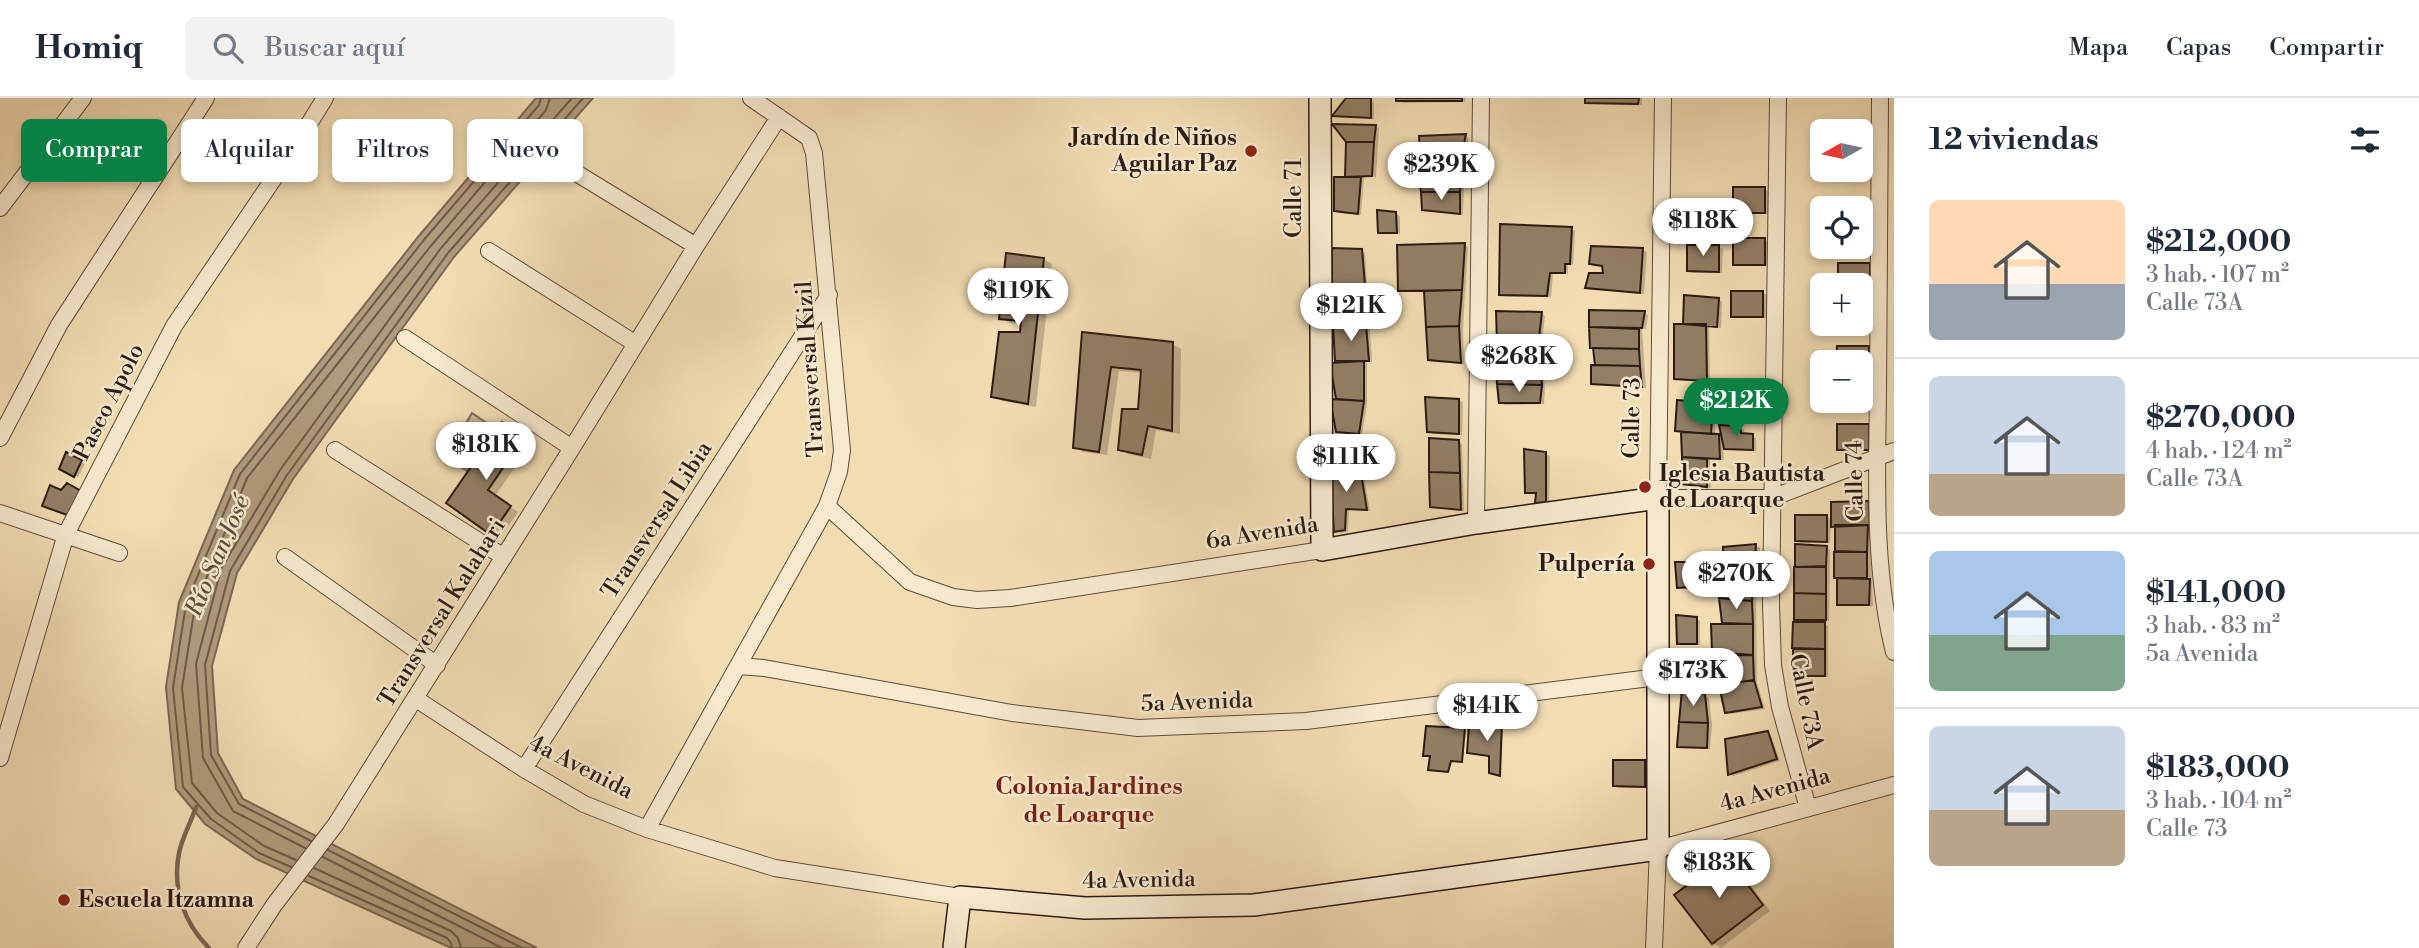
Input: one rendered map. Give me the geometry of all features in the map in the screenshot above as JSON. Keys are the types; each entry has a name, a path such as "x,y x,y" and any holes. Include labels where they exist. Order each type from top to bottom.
{"street":[{"path":"0,208 83,98"},
{"path":"0,438 59,325 206,98"},
{"name":"Paseo Apolo","path":"0,758 66,534 174,326 325,98"},
{"name":"Transversal Kizil","path":"647,829 827,506 839,472 842,450 814,153 809,138 751,98"},
{"name":"Calle 71","path":"1320,98 1322,550"},
{"path":"1476,523 1481,98"},
{"name":"Calle 73","path":"1654,948 1658,849 1658,498 1663,98"},
{"name":"Calle 73A","path":"1778,98 1772,498 1773,665 1780,707 1808,808"},
{"name":"Calle 74","path":"1880,98 1877,458 1879,554 1885,618 1894,652"},
{"name":"Transversal Kalahari","path":"246,948 274,905 336,824 779,117"},
{"path":"583,177 696,246"},
{"path":"489,251 636,344"},
{"name":"Transversal Libia","path":"524,769 828,295"},
{"path":"405,338 572,448"},
{"path":"335,450 504,557"},
{"name":"6a Avenida","path":"827,506 910,582 953,597 977,600 1010,598 1322,550 1476,523 1658,498 1772,498 1894,451"},
{"path":"0,513 119,553"},
{"path":"285,556 437,665"},
{"name":"5a Avenida","path":"739,666 777,670 1013,713 1138,728 1306,721 1549,693 1658,677"},
{"name":"4a Avenida","path":"416,699 524,769 584,804 647,829 775,868 960,897 1085,908 1254,905 1658,849 1894,785"},
{"path":"954,948 960,897"}],"shaded area":[{"path":"472,413 497,430 471,473 446,458"}],"water":[{"path":"536,98 593,98 575,119 518,119"},
{"name":"Río San José","path":"467,179 467,182 520,182 454,257 293,479 237,573 212,666 218,753 243,799 537,948 451,948 256,859 205,824 176,789 166,687 179,602 234,470 418,237"}],"building":[{"path":"1346,98 1371,98 1371,118 1332,116"},
{"path":"1396,98 1462,98 1462,101 1396,101"},
{"path":"1585,98 1639,98 1638,104 1585,103"},
{"path":"1332,124 1376,125 1374,142 1346,142"},
{"path":"1466,134 1462,153 1420,151 1419,136"},
{"path":"1346,142 1374,142 1372,176 1345,177"},
{"path":"1426,153 1462,153 1462,174 1427,174"},
{"path":"1419,174 1462,174 1460,192 1421,192"},
{"path":"1334,177 1361,177 1358,214 1334,211"},
{"path":"1733,187 1765,187 1765,213 1733,213"},
{"path":"1421,192 1460,192 1460,214 1422,210"},
{"path":"1377,210 1396,212 1397,233 1378,233"},
{"path":"1500,224 1572,227 1570,264 1565,264 1565,273 1550,273 1547,296 1499,295"},
{"path":"1733,238 1765,238 1765,265 1733,265"},
{"path":"1465,243 1462,290 1398,291 1397,245"},
{"path":"1687,245 1719,245 1719,272 1687,271"},
{"path":"1591,246 1643,248 1640,293 1585,288 1589,273 1603,273 1602,266 1589,264"},
{"path":"1332,248 1362,249 1365,285 1332,286"},
{"path":"1006,253 1044,258 1028,404 991,397 999,332 1020,332 1021,321 999,319"},
{"path":"1838,263 1870,263 1870,273 1838,273"},
{"path":"1365,285 1366,324 1333,325 1332,286"},
{"path":"1462,290 1459,326 1426,327 1424,291"},
{"path":"1731,291 1763,291 1763,317 1731,317"},
{"path":"1684,295 1719,298 1717,327 1683,324"},
{"path":"1589,310 1645,311 1642,328 1589,327"},
{"path":"1496,311 1542,312 1538,347 1497,344"},
{"path":"1366,324 1369,361 1335,361 1333,325"},
{"path":"1674,324 1706,324 1707,381 1674,379"},
{"path":"1459,326 1461,363 1428,360 1426,327"},
{"path":"1589,327 1639,329 1639,349 1590,348"},
{"path":"1082,332 1173,342 1172,431 1148,426 1142,455 1118,450 1122,409 1138,409 1141,370 1111,367 1099,452 1073,448"},
{"path":"1497,344 1538,347 1540,367 1496,365"},
{"path":"1837,346 1869,346 1869,350 1837,350"},
{"path":"1593,348 1639,349 1640,366 1595,365"},
{"path":"1364,361 1364,401 1336,399 1330,363"},
{"path":"1496,365 1540,367 1542,385 1497,384"},
{"path":"1591,365 1640,366 1642,387 1591,384"},
{"path":"1497,384 1542,385 1540,403 1499,403"},
{"path":"1425,397 1459,399 1459,434 1427,432"},
{"path":"1330,399 1364,401 1359,434 1336,432"},
{"path":"1677,400 1713,403 1711,434 1675,431"},
{"path":"502,422 524,437 488,490 511,506 491,535 446,503"},
{"path":"1837,424 1869,424 1869,450 1837,450"},
{"path":"1719,425 1740,426 1741,433 1753,434 1753,450 1724,449"},
{"path":"1681,432 1719,434 1720,459 1682,457"},
{"path":"1429,438 1459,440 1460,473 1429,472"},
{"path":"1524,449 1546,452 1546,502 1535,503 1536,493 1525,493"},
{"path":"66,452 82,460 74,477 59,469"},
{"path":"1682,457 1707,459 1707,487 1682,484"},
{"path":"1360,467 1367,510 1346,509 1345,530 1334,532 1330,468"},
{"path":"1429,472 1460,473 1461,510 1430,507"},
{"path":"67,483 81,491 70,516 42,506 50,485 61,490"},
{"path":"1869,501 1870,525 1831,527 1831,502"},
{"path":"1795,515 1827,515 1827,542 1795,541"},
{"path":"1835,525 1868,525 1867,552 1835,551"},
{"path":"1756,544 1754,571 1724,572 1723,547"},
{"path":"1795,544 1827,546 1826,566 1795,567"},
{"path":"1834,552 1867,552 1867,578 1834,578"},
{"path":"1675,562 1703,562 1705,586 1677,588"},
{"path":"1794,567 1826,567 1826,594 1794,593"},
{"path":"1754,571 1752,601 1719,598 1719,572"},
{"path":"1837,578 1870,579 1869,605 1837,605"},
{"path":"1794,593 1826,594 1826,620 1794,620"},
{"path":"1719,598 1752,601 1753,624 1722,623"},
{"path":"1676,615 1697,617 1697,644 1677,644"},
{"path":"1793,622 1825,622 1825,649 1792,648"},
{"path":"1711,624 1753,624 1753,655 1712,652"},
{"path":"1793,649 1825,649 1825,676 1793,676"},
{"path":"1753,655 1754,680 1719,685 1714,656"},
{"path":"1754,680 1762,707 1725,713 1719,685"},
{"path":"1682,690 1705,694 1708,723 1679,722"},
{"path":"1502,721 1500,776 1489,773 1489,756 1467,753 1469,724"},
{"path":"1679,722 1708,723 1707,748 1677,747"},
{"path":"1426,726 1465,728 1462,762 1451,761 1448,772 1428,770 1430,756 1423,756"},
{"path":"1768,731 1777,759 1728,775 1725,739"},
{"path":"1613,760 1645,760 1645,787 1613,786"},
{"path":"1726,856 1763,905 1712,944 1674,895"}],"waterway":[{"path":"196,807 180,847 177,880 187,916 209,948"}],"place":[{"name":"Jardín de Niños Aguilar Paz","path":"1251,151"},
{"name":"Iglesia Bautista de Loarque","path":"1645,487"},
{"name":"Pulpería","path":"1649,564"},
{"name":"Escuela Itzamna","path":"64,900"}],"district":[{"name":"Colonia Jardines de Loarque","path":"1089,801"}]}
